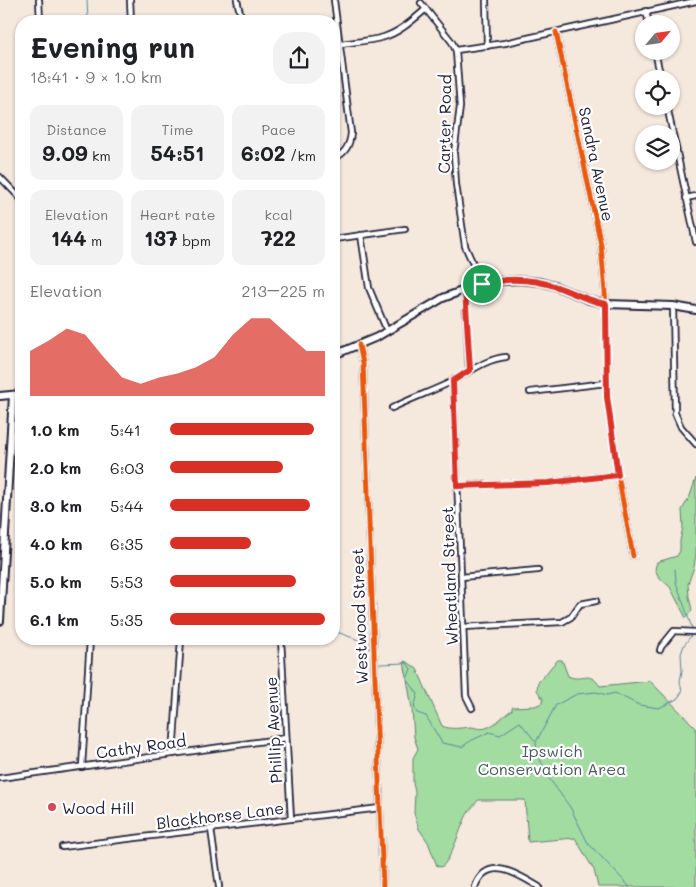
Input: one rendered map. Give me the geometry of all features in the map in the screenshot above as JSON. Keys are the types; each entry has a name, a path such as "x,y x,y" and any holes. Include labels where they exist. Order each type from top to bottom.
{"main road":[{"path":"340,353 387,331 437,300 482,284 506,280 535,281 606,304 673,306 696,310"},
{"path":"0,396 13,395 0,620"}],"street":[{"path":"39,0 40,15"},
{"path":"130,0 131,15"},
{"path":"237,0 241,15"},
{"path":"334,0 336,15"},
{"path":"486,0 487,46"},
{"path":"421,2 456,50 487,46 556,32 696,1"},
{"path":"341,44 374,40 387,36 400,30 426,9"},
{"path":"646,11 647,15"},
{"name":"Sandra Avenue","path":"556,32 598,229 606,304 606,384 608,410 633,556"},
{"path":"340,38 351,138 344,152 340,154"},
{"name":"Carter Road","path":"456,50 460,107 454,150 456,184 465,246 482,284"},
{"path":"669,115 696,242"},
{"path":"0,176 15,192"},
{"path":"686,198 696,196"},
{"path":"340,238 405,229"},
{"path":"361,235 369,288 387,331"},
{"path":"465,290 470,370"},
{"path":"673,306 675,413 681,427 696,444"},
{"name":"Westwood Street","path":"359,345 363,363 383,887"},
{"path":"392,408 453,381 470,370 495,359 506,357"},
{"name":"Wheatland Street","path":"453,381 466,695 472,708"},
{"path":"530,392 606,384"},
{"path":"457,486 548,483 618,475"},
{"path":"461,577 538,570"},
{"path":"463,627 562,622 571,617 580,604 596,601"},
{"path":"660,650 674,631 696,632"},
{"path":"82,767 90,645"},
{"path":"173,754 180,645"},
{"name":"Phillip Avenue","path":"281,645 291,819"},
{"name":"Cathy Road","path":"0,778 286,738"},
{"name":"Blackhorse Lane","path":"62,847 380,808"},
{"path":"211,829 219,887"},
{"path":"475,887 478,880 484,874 500,868 511,871 539,887"}],"green space":[{"path":"696,478 696,554 688,584 692,610 686,618 670,587 658,576 655,569 657,562 677,556 680,551 683,527 682,510 690,496"},
{"name":"Ipswich Conservation Area","path":"558,660 562,660 568,676 573,678 589,677 600,686 650,681 696,728 696,887 598,887 594,870 575,838 528,842 525,800 478,800 465,818 445,864 441,867 437,866 428,842 419,829 414,813 413,758 418,749 414,737 412,709 404,661 417,669 442,726 482,729 496,723 512,710 512,707 535,706 542,703 543,699 537,690 538,682"}],"waterway":[{"path":"87,0 88,15"},
{"path":"675,569 676,582 692,628"},
{"path":"340,633 364,642 370,649"},
{"path":"630,887 588,843 570,807 548,777 537,752 536,742 556,705 577,694 596,692 607,695 615,693 639,705 659,708 677,699 682,692 680,681 682,671 681,654 684,645 691,636"},
{"path":"380,664 407,663 411,669 407,679 418,694 414,707 417,713 426,716 442,743 462,747 489,732 500,735 520,722 535,741"}],"cycle path":[{"path":"556,32 601,245 606,304 608,404 618,475 633,556"},
{"path":"359,345 363,363 383,887"}],"place":[{"name":"Wood Hill","path":"52,807"}],"route":[{"path":"506,280 535,281 606,304 607,397 618,475 528,485 457,486 453,381 470,370 468,366 465,290 482,284 506,280"}]}
